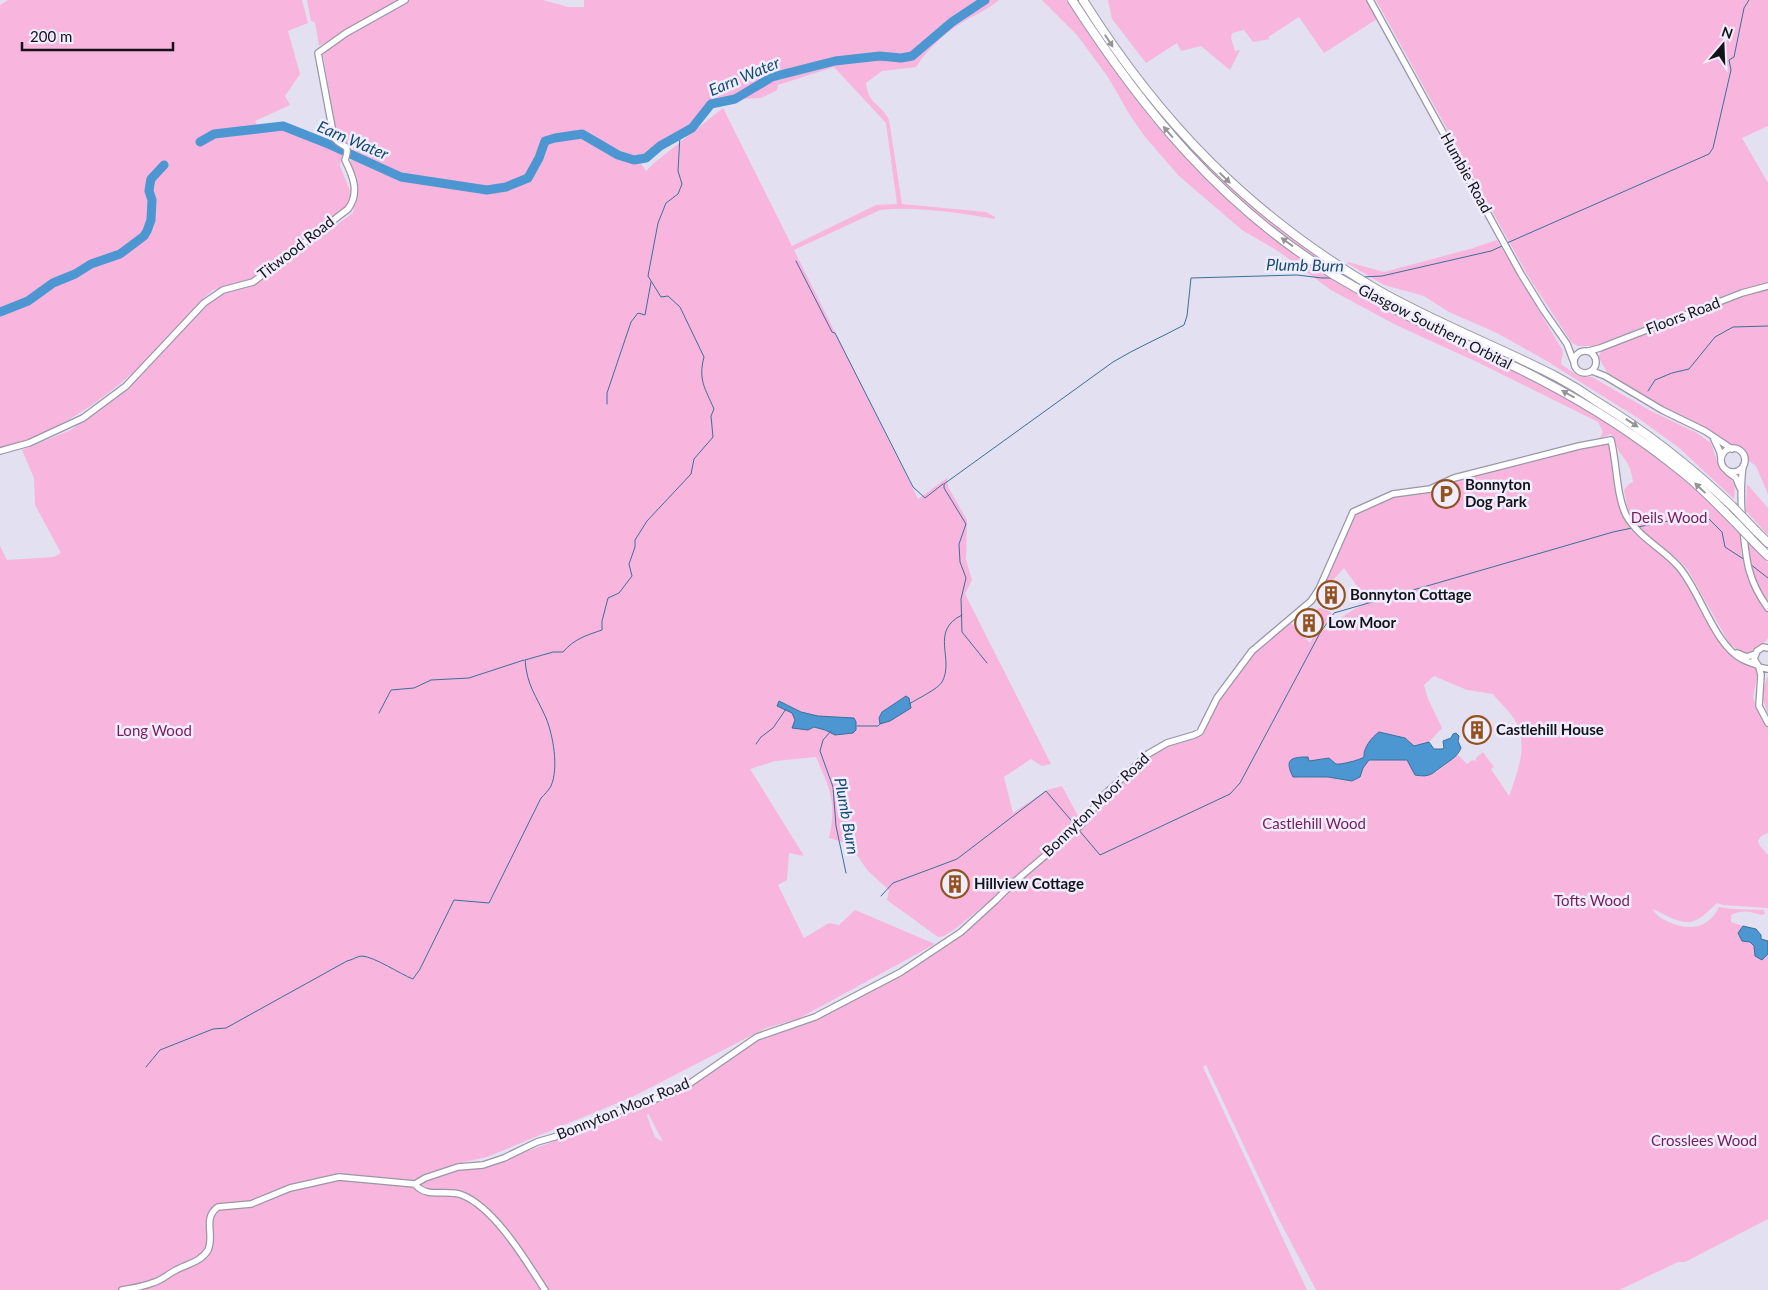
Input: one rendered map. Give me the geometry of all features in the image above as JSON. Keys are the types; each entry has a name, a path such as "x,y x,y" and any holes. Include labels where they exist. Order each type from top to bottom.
{"highway":[{"name":"Glasgow Southern Orbital","path":"1072,0 1139,98 1169,133 1220,186 1270,229 1332,274 1403,314 1541,379 1596,411 1676,467 1768,556"},
{"name":"Glasgow Southern Orbital","path":"1082,0 1117,52 1170,121 1238,190 1283,228 1378,290 1558,378 1646,432 1672,452 1732,506 1768,544"}],"street":[{"name":"Titwood Road","path":"0,451 29,443 83,418 126,386 204,302 223,290 253,282 348,209 353,202 354,179 345,160 347,148 334,138 318,54 346,33 405,0"},
{"name":"Humbie Road","path":"1370,0 1521,274 1567,344 1573,360"},
{"name":"Floors Road","path":"1585,351 1600,348 1742,293 1768,286"},
{"path":"1567,344 1575,349 1585,351 1595,359 1605,376"},
{"name":"Floors Road","path":"1595,359 1600,348"},
{"path":"1585,351 1576,354 1573,360 1577,370 1584,373 1592,371 1605,376 1742,454 1744,458 1740,490 1746,563 1753,583 1768,608"},
{"path":"1592,371 1595,359"},
{"path":"1713,437 1718,445 1722,465 1736,478 1740,490"},
{"name":"Bonnyton Moor Road","path":"415,1184 425,1178 458,1167 483,1165 504,1158 537,1142 568,1133 633,1105 658,1098 686,1086 757,1037 815,1016 901,972 961,932 1013,883 1080,826 1103,796 1148,754 1167,743 1200,732 1217,698 1252,652 1311,601 1319,589 1353,512 1393,494 1430,489 1454,478 1579,446 1612,440 1620,495 1626,514 1633,526 1679,567 1691,583 1716,630 1730,650"},
{"path":"1721,458 1724,452 1732,448"},
{"path":"1726,470 1736,472 1743,466"},
{"path":"1730,650 1747,656 1766,648 1768,642"},
{"path":"1730,650 1743,660 1768,669 1759,686"},
{"path":"1755,654 1754,659 1760,675 1759,706 1768,723"},
{"path":"122,1290 154,1283 194,1262 203,1255 210,1244 210,1214 218,1207 252,1204 290,1188 340,1177 415,1184 418,1189 425,1192 452,1193 462,1195 473,1201 509,1234 545,1290"}],"green space":[{"path":"8,0 302,0 308,23 288,31 300,74 285,96 290,105 255,121 258,127 312,135 343,148 340,166 350,191 349,202 344,208 251,280 213,290 155,353 106,395 56,427 0,450 0,5"},
{"path":"307,0 401,0 375,19 409,0 543,0 568,7 584,7 584,0 979,0 938,28 910,54 902,56 901,59 916,55 952,24 989,0 999,0 946,34 929,50 916,67 882,71 866,83 869,96 886,114 889,120 902,204 986,212 995,217 995,219 952,212 880,210 794,250 918,499 947,478 948,487 967,520 966,560 972,580 965,594 1051,764 1042,766 1031,759 1004,777 1013,813 1047,790 1062,786 1079,818 1067,833 997,895 955,929 944,936 938,937 887,900 889,890 868,871 849,844 829,838 832,814 831,796 816,757 775,761 750,769 804,856 789,853 787,880 778,885 804,938 829,923 839,925 855,910 935,944 798,1019 766,1028 632,1097 487,1157 451,1165 458,1169 489,1165 544,1145 697,1082 758,1038 826,1014 943,944 1085,825 1100,803 1152,753 1204,731 1218,701 1257,649 1290,622 1310,643 1317,630 1326,630 1345,615 1368,601 1344,568 1322,589 1355,513 1401,494 1418,494 1434,491 1442,509 1458,500 1450,482 1609,443 1611,446 1617,493 1623,515 1631,530 1668,560 1685,579 1728,651 1758,671 1753,697 1768,728 1768,833 1761,836 1758,841 1768,855 1768,908 1717,903 1697,920 1691,922 1679,921 1652,909 1660,918 1686,927 1699,926 1705,923 1715,914 1719,907 1764,910 1765,914 1761,915 1746,912 1735,913 1731,915 1731,922 1743,926 1738,933 1742,941 1750,942 1754,946 1755,952 1766,956 1768,954 1768,1219 1685,1262 1678,1262 1619,1290 1316,1290 1275,1212 1206,1065 1203,1067 1307,1290 0,1290 0,546 7,560 54,557 61,553 35,505 34,478 22,450 71,430 127,388 203,308 222,293 252,286 353,213 357,188 350,164 354,148 338,140 323,55 337,37 319,46 315,22 311,21","holes":["834,67 886,123 897,204 876,205 792,246 723,108 646,171 637,158 644,156 658,144 694,124 710,102 731,97 741,99 761,98 777,90 778,85","1434,676 1467,690 1493,694 1512,716 1517,724 1522,742 1518,770 1509,796 1491,769 1494,767 1483,752 1476,758 1476,761 1473,760 1467,764 1458,755 1436,772 1415,775 1407,760 1369,760 1363,768 1360,777 1352,781 1328,777 1299,778 1290,761 1297,757 1308,757 1309,761 1329,758 1336,764 1359,760 1364,757 1368,743 1379,732 1405,738 1414,746 1429,742 1442,728 1428,699 1424,685","779,701 801,712 818,716 854,718 835,735 818,728 808,730 795,724 794,717","648,1113 663,1142 655,1137 647,1116"]},
{"name":"Deils Wood","path":"1042,0 1066,0 1152,120 1229,201 1279,241 1342,284 1380,305 1511,367 1590,409 1694,487 1741,535 1741,553 1752,588 1768,612 1768,638 1766,641 1748,655 1729,643 1688,570 1675,557 1644,534 1632,520 1624,490 1633,482 1628,463 1620,453 1611,434 1600,438 1603,432 1598,422 1477,362 1396,325 1331,290 1278,251 1242,230 1179,176 1146,138 1131,117 1108,77 1077,35"},
{"path":"1076,0 1079,0 1129,75 1178,134 1235,191 1287,234 1339,270 1545,375 1606,410 1677,461 1734,513 1734,516 1671,459 1602,410 1525,368 1360,286 1310,255 1263,220 1219,181 1160,118 1127,75"},
{"path":"1108,0 1367,0 1377,19 1324,53 1299,17 1268,37 1270,39 1253,42 1244,30 1232,33 1231,38 1235,51 1240,50 1230,70 1201,46 1181,51 1177,43 1146,63 1112,19"},
{"path":"1376,0 1768,0 1768,126 1742,138 1768,183 1768,283 1736,291 1594,346 1578,346 1572,343 1528,276"},
{"path":"1497,240 1563,351 1561,364 1578,376 1592,377 1651,411 1697,433 1711,443 1719,467 1735,485 1734,499 1678,447 1638,418 1545,360 1497,333 1449,312 1424,296 1384,285 1347,263 1384,272"},
{"path":"1768,290 1768,494 1756,466 1748,460 1747,454 1742,449 1729,445 1709,429 1675,413 1630,387 1607,372 1599,358 1600,353 1605,348 1733,298"},
{"path":"1747,484 1768,508 1768,535 1746,511"},
{"path":"1747,541 1768,563 1768,601 1759,587 1753,572"},
{"path":"1317,609 1329,611 1334,616 1327,626 1320,622"},
{"path":"1768,676 1768,714 1763,695"}],"water":[{"path":"906,696 909,698 911,708 890,721 880,724 879,718 882,712"},
{"path":"779,701 801,712 818,716 854,718 856,730 853,733 835,735 814,727 808,730 792,728 795,720 792,713 777,706"},
{"path":"1379,732 1405,738 1414,746 1429,742 1434,749 1444,748 1443,741 1451,738 1456,733 1459,736 1458,741 1461,748 1454,758 1428,775 1415,775 1407,760 1369,760 1363,768 1360,777 1352,781 1328,777 1293,777 1290,771 1289,763 1297,758 1308,757 1309,761 1329,758 1338,764 1364,757 1369,743"},
{"path":"1743,926 1756,929 1761,935 1761,939 1768,941 1768,954 1762,960 1755,956 1754,946 1750,942 1742,941 1738,933"}],"waterway":[{"name":"Earn Water","path":"200,142 214,134 283,126 401,177 487,190 506,187 528,178 539,158 545,141 582,134 618,155 634,160 646,158 660,146 692,128 711,104 735,99 772,77 835,61 880,56 901,58 912,56 952,22 985,0"},
{"name":"Plumb Burn","path":"1507,243 1709,154 1713,148 1731,70 1729,60 1734,57 1744,8 1749,0"},
{"path":"146,1067 160,1050 213,1029 226,1028 347,961 362,956 374,959 413,979 420,969 454,900 489,903 541,798 550,788 555,770 551,733 530,684 525,660 553,652 563,652 576,641 602,630 602,621 608,598 619,593 632,576 629,564 635,547 635,540 647,521 691,474 694,459 713,437 711,416 714,409 702,378 704,357 680,307 668,296 661,297 648,276 658,223 666,203 678,194 682,184 678,171 680,136"},
{"name":"Earn Water","path":"0,312 28,301 53,283 75,274 91,264 120,254 144,236 151,220 152,200 149,191 151,179 164,165"},
{"name":"Plumb Burn","path":"1362,277 1382,276 1491,251 1502,246"},
{"path":"796,261 832,332 835,333 913,487 925,498 943,484"},
{"name":"Plumb Burn","path":"987,663 962,632 961,599 966,578 960,562 959,544 966,524 944,488 944,484 1113,362 1184,325 1187,316 1191,278 1297,275 1333,278"},
{"path":"607,404 607,393 631,322 638,313 645,315 651,282"},
{"path":"1648,391 1655,380 1689,369 1715,337 1733,327 1768,326"},
{"path":"1638,527 1704,514 1722,532 1725,547 1745,560"},
{"path":"1078,829 1100,855 1230,794 1240,783 1320,633 1334,613 1632,528"},
{"path":"1750,564 1768,578"},
{"name":"Plumb Burn","path":"909,704 932,691 942,682 946,664 945,637 947,629 952,622 962,615"},
{"path":"379,713 391,690 414,688 431,680 469,678 524,660"},
{"path":"756,744 761,737 773,728 786,709"},
{"name":"Plumb Burn","path":"857,726 878,726 881,723"},
{"name":"Plumb Burn","path":"831,731 823,740 820,751 833,787 836,826 846,873"},
{"path":"881,896 893,883 957,859 1046,791 1076,826"}],"place":[{"name":"Bonnyton Dog Park","path":"1446,494"},
{"name":"Bonnyton Cottage","path":"1331,595"},
{"name":"Low Moor","path":"1309,623"},
{"name":"Castlehill House","path":"1477,730"},
{"name":"Hillview Cottage","path":"955,884"}],"park label":[{"name":"Long Wood","path":"154,731"},
{"name":"Castlehill Wood","path":"1314,824"},
{"name":"Tofts Wood","path":"1592,901"},
{"name":"Crosslees Wood","path":"1704,1141"}]}
